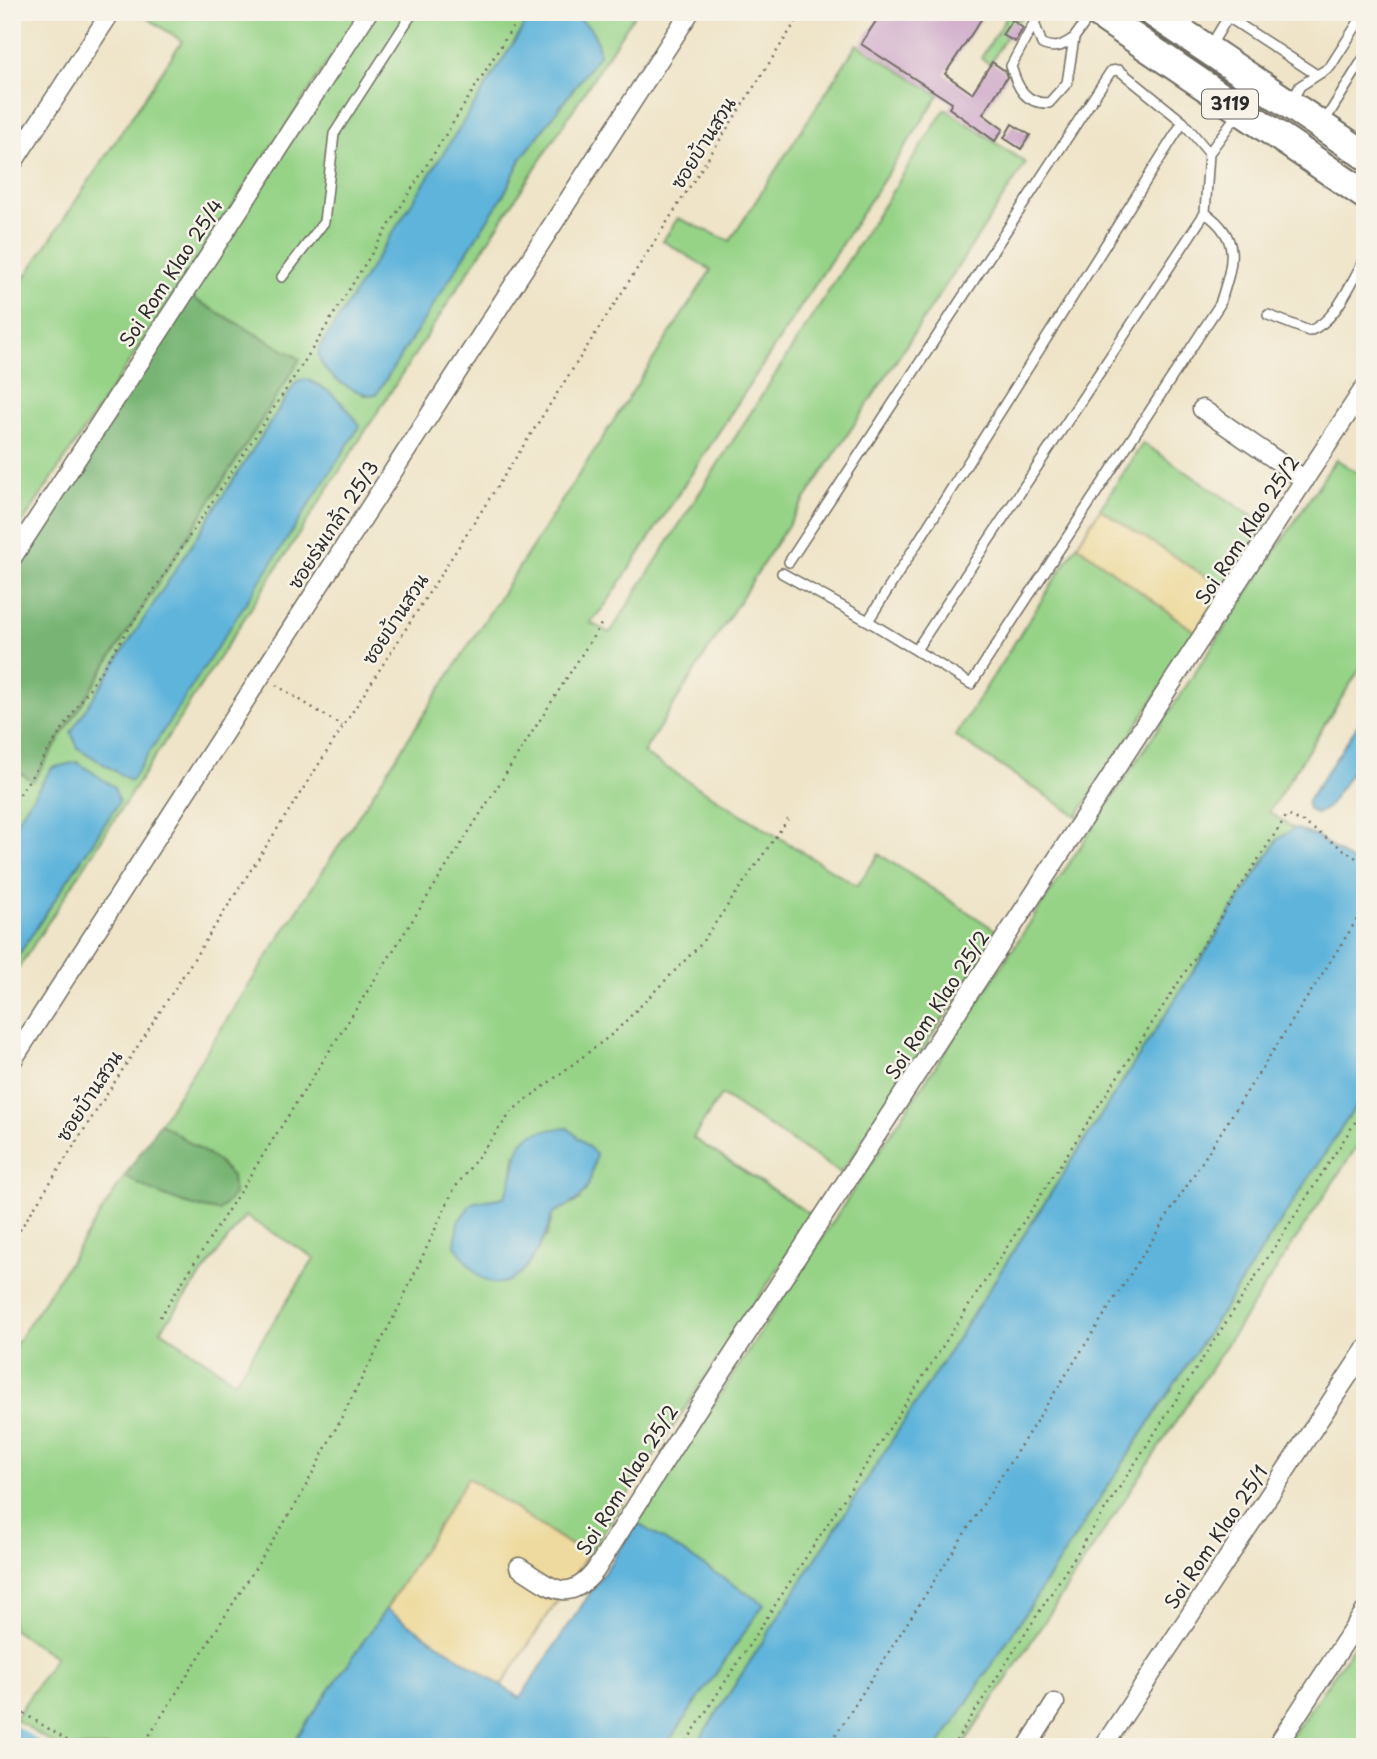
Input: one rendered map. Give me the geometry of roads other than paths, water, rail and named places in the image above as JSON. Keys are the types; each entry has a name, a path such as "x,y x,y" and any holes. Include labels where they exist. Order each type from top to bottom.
{"main road":[{"name":"3119","path":"1094,12 1365,195"},
{"name":"3119","path":"1152,12 1321,126 1361,149"}],"street":[{"path":"12,164 111,12"},
{"name":"Soi Rom Klao 25/4","path":"12,558 368,12"},
{"name":"ซอยร่มเกล้า 25/3","path":"12,1061 690,12"},
{"name":"Soi Rom Klao 25/2","path":"519,1567 555,1589 566,1591 577,1590 595,1571 698,1408 1365,387"},
{"path":"1202,409 1305,480"},
{"name":"Soi Rom Klao 25/1","path":"1103,1747 1365,1350"},
{"path":"1276,1747 1365,1611"},
{"path":"1027,1747 1055,1703"}],"lane":[{"path":"282,277 324,222 334,134 413,12"},
{"path":"1040,12 1011,66 1020,90 1037,103 1049,103 1067,83 1074,38"},
{"path":"1035,25 1042,44 1051,48 1061,46 1074,38 1094,12"},
{"path":"1289,104 1300,86 1331,67 1365,12"},
{"path":"1208,50 1229,15 1317,75"},
{"path":"1321,126 1365,55"},
{"path":"789,562 1111,71 1119,70 1183,122 1209,153"},
{"path":"916,650 1205,213 1209,153 1240,110"},
{"path":"868,621 1183,122"},
{"path":"782,573 868,621 971,684 1220,304 1231,267 1231,243 1219,222 1205,213"},
{"path":"1268,315 1309,331 1320,327 1329,318 1365,259"}],"water":[{"path":"533,12 557,13 578,18 592,31 599,55 521,159 504,194 376,395 348,387 330,375 320,358 319,349"},
{"path":"305,379 336,398 360,426 131,781 78,748 71,732 297,381"},
{"path":"1365,714 1365,752 1328,807 1317,814 1308,809 1307,802"},
{"path":"77,762 114,787 119,802 12,965 12,828 52,768"},
{"path":"1295,828 1317,837 1365,871 1365,1092 938,1747 695,1747 1279,838"},
{"path":"568,1128 596,1154 585,1191 574,1202 553,1213 537,1252 517,1276 506,1282 493,1283 479,1276 455,1246 458,1222 472,1203 504,1197 524,1140 547,1130"},
{"path":"637,1523 764,1604 665,1747 290,1747 386,1609 520,1698"}],"waterway":[{"path":"12,1734 32,1747"}]}
